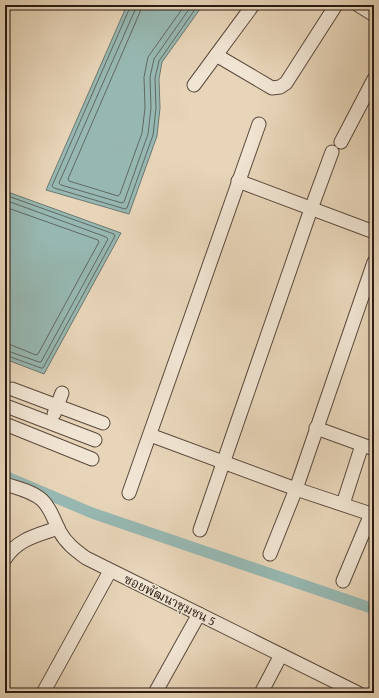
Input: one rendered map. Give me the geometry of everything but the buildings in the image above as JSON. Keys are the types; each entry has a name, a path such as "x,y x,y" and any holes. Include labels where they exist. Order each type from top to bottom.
{"street":[{"path":"194,85 253,5"},
{"path":"216,55 272,88 280,87 286,83 336,5"},
{"path":"358,5 374,15"},
{"path":"341,142 374,79"},
{"path":"129,492 259,124"},
{"path":"200,530 332,152"},
{"path":"238,181 374,232"},
{"path":"270,554 296,489 374,262"},
{"path":"12,389 59,400 103,423"},
{"path":"44,440 59,400"},
{"path":"6,406 95,440"},
{"path":"5,424 92,459"},
{"path":"316,428 368,447 343,504"},
{"path":"150,435 296,489 372,514 343,581"},
{"name":"ซอยพัฒนาชุมชน 5","path":"5,484 32,493 42,500 52,513 58,528 70,547 86,558 358,693"},
{"path":"5,559 10,550 25,540 58,528"},
{"path":"43,693 110,571"},
{"path":"155,693 199,614"},
{"path":"261,693 282,655"}],"water":[{"path":"127,5 203,5 162,62 159,79 160,108 157,136 129,214 46,190"},
{"path":"5,191 121,233 44,374 5,359"}],"waterway":[{"path":"5,476 92,513 374,609"}]}
